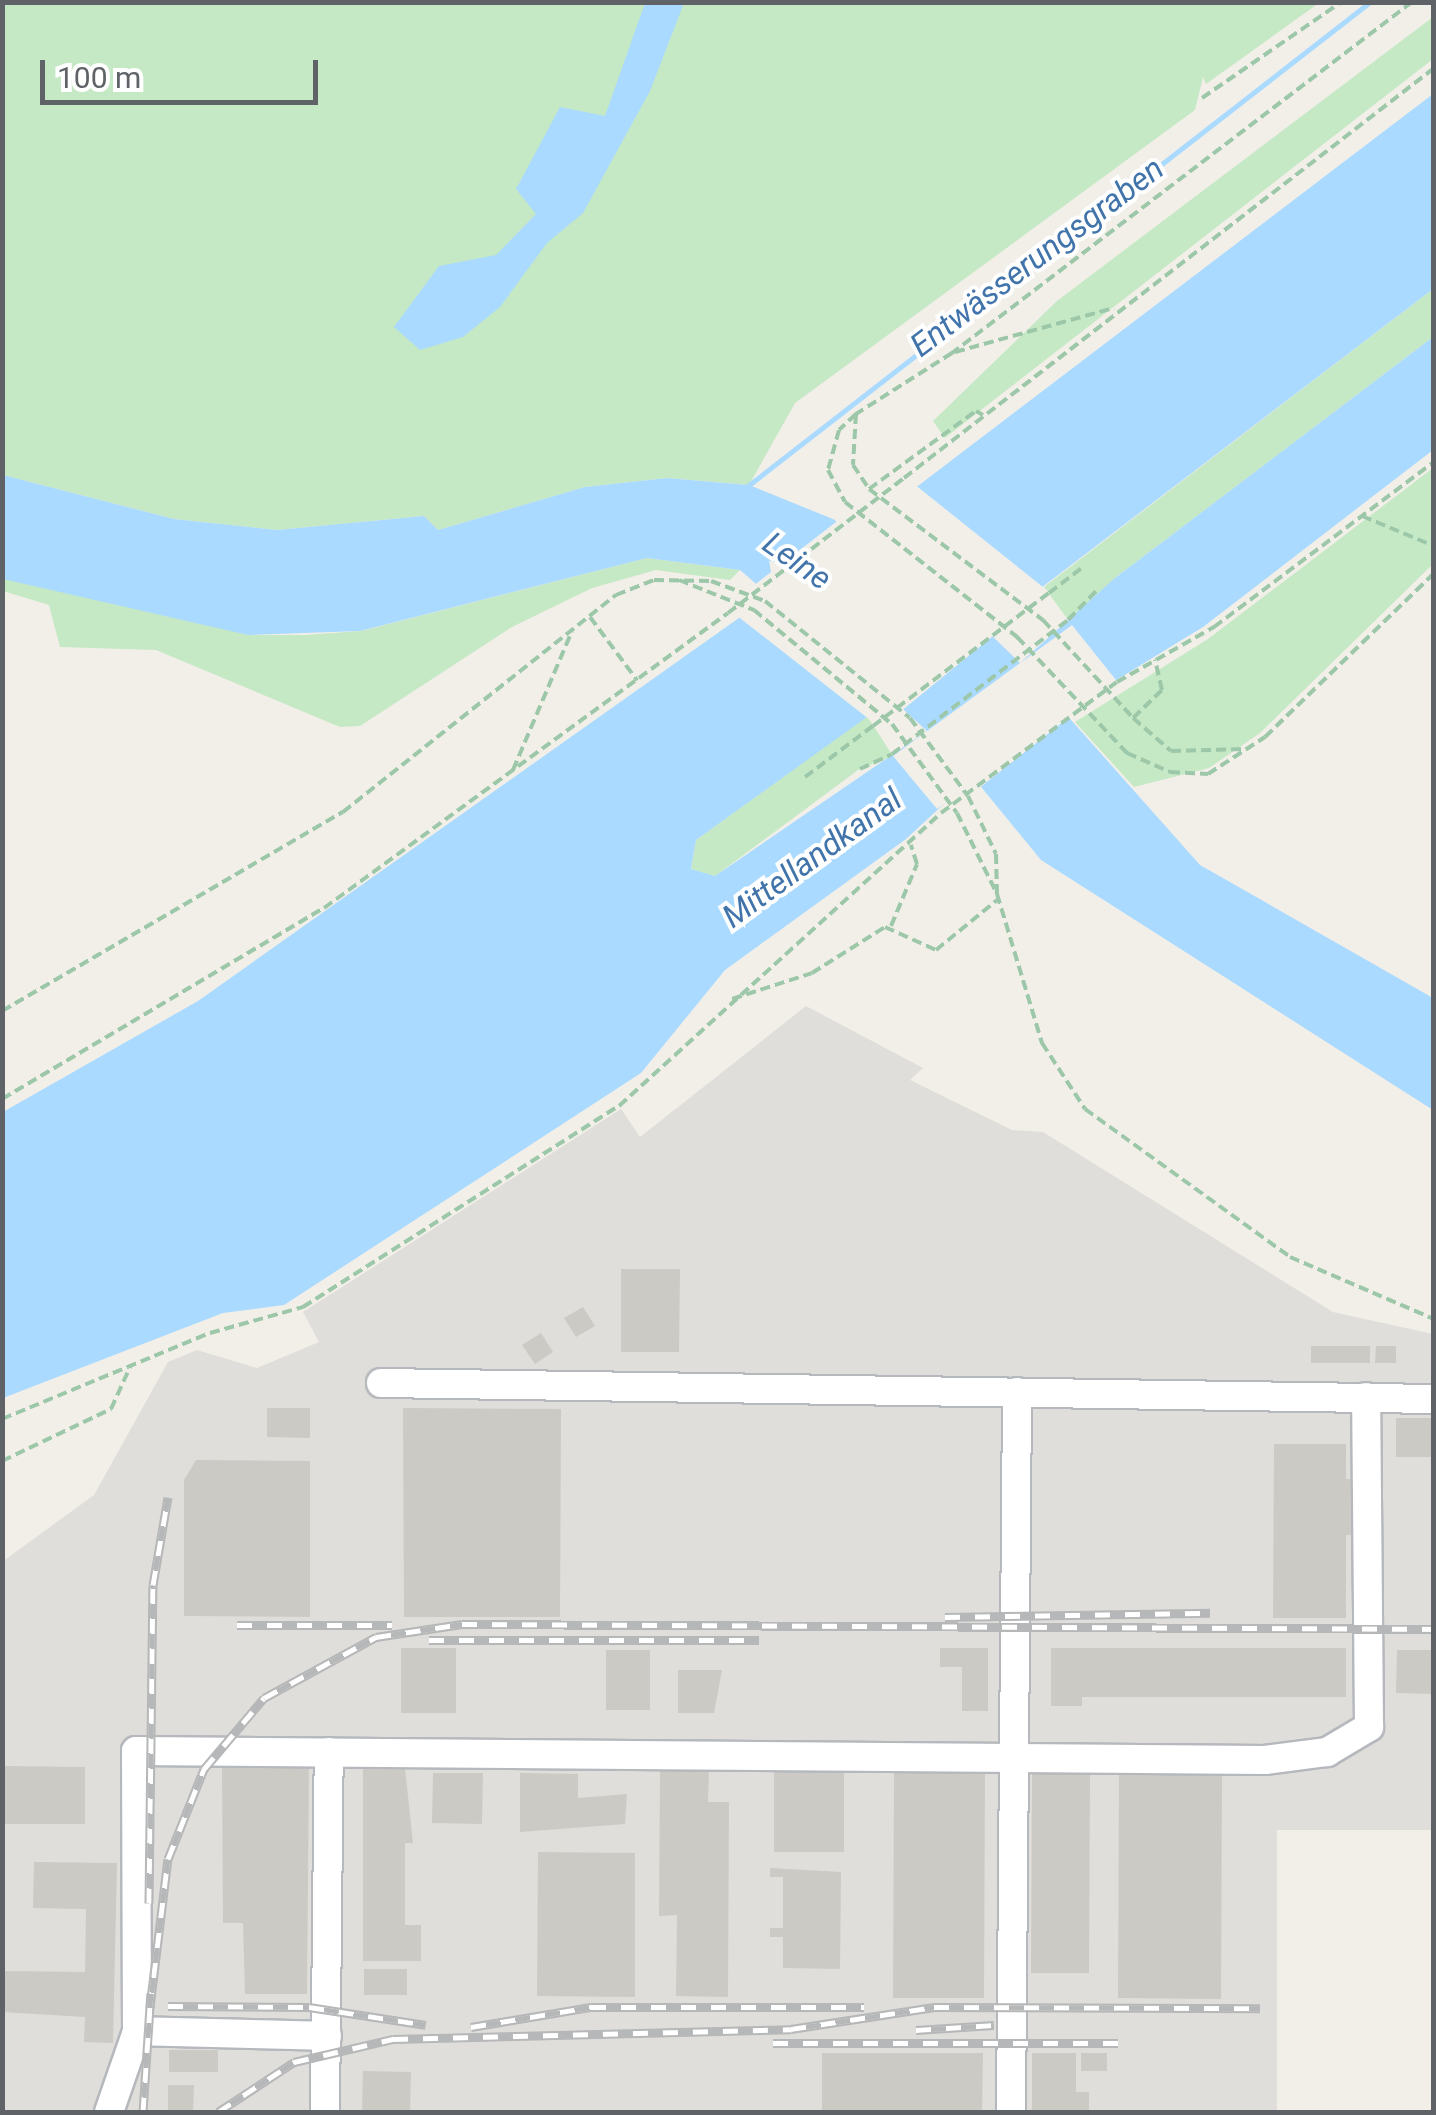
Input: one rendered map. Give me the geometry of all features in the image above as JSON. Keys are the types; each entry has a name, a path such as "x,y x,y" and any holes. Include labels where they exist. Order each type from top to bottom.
{"lane":[{"path":"380,1383 1434,1398"},
{"path":"1010,2112 1016,1392"},
{"path":"109,2112 137,2031 136,1751 1014,1753 1265,1760 1326,1752 1369,1726 1366,1398"},
{"path":"326,2112 329,1752"},
{"path":"137,2031 327,2036"}],"path":[{"path":"1202,98 1341,2"},
{"path":"1412,2 952,353 856,414 830,459 845,502 1017,637 1128,753 1170,772 1208,774 1248,749 1434,574"},
{"path":"2,1099 324,908 728,612 984,416 1118,307 1434,68"},
{"path":"952,353 1118,307"},
{"path":"870,489 976,412 984,416"},
{"path":"856,414 854,464 870,489 1043,620 1133,718 1171,751 1248,749"},
{"path":"2,1419 164,1352 303,1307 619,1106 728,1000 911,846 941,813 1117,682 1155,660 1434,462"},
{"path":"1362,516 1434,546"},
{"path":"805,777 1083,568"},
{"path":"674,578 754,610 892,724 957,814 998,897"},
{"path":"2,1011 321,827 589,615 634,584 674,578 765,600 910,718 984,823 998,897 1042,1043 1085,1109 1290,1257 1434,1319"},
{"path":"860,769 892,754 1068,620 1098,588"},
{"path":"589,615 636,680"},
{"path":"513,770 574,627"},
{"path":"1133,718 1162,690 1155,660"},
{"path":"728,1000 812,973 891,926 918,864 911,846"},
{"path":"891,926 922,951 936,950 998,897"},
{"path":"2,1461 111,1409 131,1366"}],"shaded area":[{"path":"806,1006 923,1068 910,1080 1012,1130 1043,1132 1333,1312 1433,1334 1433,1830 1277,1830 1277,2112 3,2112 2,1562 94,1495 168,1362 197,1350 257,1368 319,1342 303,1312 621,1109 640,1137"}],"green space":[{"path":"3,3 1319,3 1206,84 1203,77 1195,110 795,403 749,485 667,478 585,487 438,530 424,516 277,530 174,519 3,475"},
{"path":"1433,17 1433,59 945,438 933,421 1057,301"},
{"path":"1433,289 1433,337 1115,578 1072,625 1044,587"},
{"path":"1433,468 1433,564 1260,733 1209,768 1134,787 1075,722 1208,639"},
{"path":"647,558 740,570 730,580 656,570 592,588 512,627 360,726 340,727 156,650 60,647 49,605 3,591 2,579 47,584 248,635 305,635 361,631"},
{"path":"867,716 893,756 858,770 715,876 691,869 696,840"}],"water":[{"path":"645,3 684,3 650,91 583,213 547,243 500,307 463,337 420,350 394,327 439,266 496,255 536,214 516,189 560,107 605,116"},
{"path":"1433,94 1433,289 986,630 1020,663 1115,578 1433,337 1433,450 1203,627 1064,712 1200,865 1433,998 1433,1110 1041,860 973,777 906,839 725,970 641,1073 284,1305 223,1313 3,1398 3,1112 198,1001 770,596 740,570 647,558 360,631 248,635 3,579 3,475 174,519 277,530 424,516 438,530 585,487 667,478 749,485 860,530","holes":["892,699 927,731 715,876 691,869 696,840"]}],"pier":[{"path":"914,484 1048,591 900,712 891,705 870,720 736,615 762,596 752,587 771,572 769,561 783,563 836,522 833,512 860,523"},
{"path":"1072,625 1116,680 978,789 973,783 937,809 893,756"}],"building":[{"path":"621,1269 680,1269 679,1352 621,1352"},
{"path":"583,1307 595,1326 576,1337 564,1318"},
{"path":"541,1333 553,1352 535,1364 522,1345"},
{"path":"1311,1346 1370,1346 1370,1363 1311,1363"},
{"path":"1376,1346 1396,1346 1396,1363 1375,1363"},
{"path":"267,1408 310,1408 310,1438 267,1437"},
{"path":"403,1408 561,1409 560,1617 404,1617"},
{"path":"1396,1418 1434,1418 1434,1457 1396,1457"},
{"path":"1274,1444 1346,1444 1346,1479 1359,1479 1359,1535 1346,1535 1346,1618 1273,1618"},
{"path":"196,1460 310,1461 310,1617 184,1616 184,1480"},
{"path":"401,1648 456,1648 456,1713 401,1713"},
{"path":"940,1648 988,1648 988,1711 962,1711 962,1667 940,1667"},
{"path":"1051,1648 1346,1648 1346,1697 1082,1697 1082,1706 1051,1706"},
{"path":"606,1650 650,1650 650,1710 606,1710"},
{"path":"1397,1650 1434,1650 1434,1694 1396,1693"},
{"path":"678,1670 722,1670 714,1713 678,1713"},
{"path":"2,1766 85,1767 85,1824 2,1824"},
{"path":"222,1767 309,1767 307,1994 245,1994 243,1923 223,1923"},
{"path":"363,1768 405,1768 413,1843 405,1843 405,1925 421,1925 421,1961 363,1961"},
{"path":"660,1769 709,1770 708,1802 729,1802 728,1997 676,1996 677,1915 659,1916"},
{"path":"774,1771 844,1771 844,1852 774,1852"},
{"path":"894,1771 985,1771 984,1998 893,1998"},
{"path":"1032,1771 1090,1771 1089,1973 1031,1973"},
{"path":"433,1773 483,1773 482,1824 432,1823"},
{"path":"520,1773 578,1774 578,1798 627,1794 625,1824 520,1832"},
{"path":"1119,1773 1222,1774 1221,1999 1118,1998"},
{"path":"538,1852 635,1853 635,1997 537,1996"},
{"path":"34,1862 117,1863 113,2043 84,2042 85,2017 2,2012 2,1971 85,1972 86,1909 33,1908"},
{"path":"770,1868 841,1872 840,1969 783,1968 783,1937 770,1937 770,1928 783,1928 783,1877 770,1877"},
{"path":"364,1969 407,1969 407,1995 364,1995"},
{"path":"169,2050 218,2050 218,2072 169,2072"},
{"path":"822,2053 983,2053 982,2112 822,2112"},
{"path":"1032,2053 1076,2053 1076,2092 1089,2092 1089,2112 1032,2112"},
{"path":"1081,2053 1107,2053 1107,2071 1081,2071"},
{"path":"363,2071 411,2072 410,2112 362,2112"},
{"path":"168,2085 194,2085 193,2112 168,2112"}],"waterway":[{"name":"Entwässerungsgraben","path":"745,488 1370,2"}],"railway":[{"path":"149,1903 153,1585 168,1497"},
{"path":"945,1617 1210,1613"},
{"path":"150,2007 168,1859 204,1769 264,1698 376,1637 462,1624 1434,1629"},
{"path":"237,1625 392,1625"},
{"path":"429,1640 759,1640"},
{"path":"143,2112 151,1993"},
{"path":"168,2006 309,2007 426,2025"},
{"path":"471,2027 591,2007 864,2007"},
{"path":"218,2112 294,2062 393,2039 791,2029 934,2007 1260,2008"},
{"path":"916,2030 994,2025"},
{"path":"773,2043 1118,2043"}],"water label":[{"name":"Leine","path":"797,561"},
{"name":"Mittellandkanal","path":"812,858"}]}
